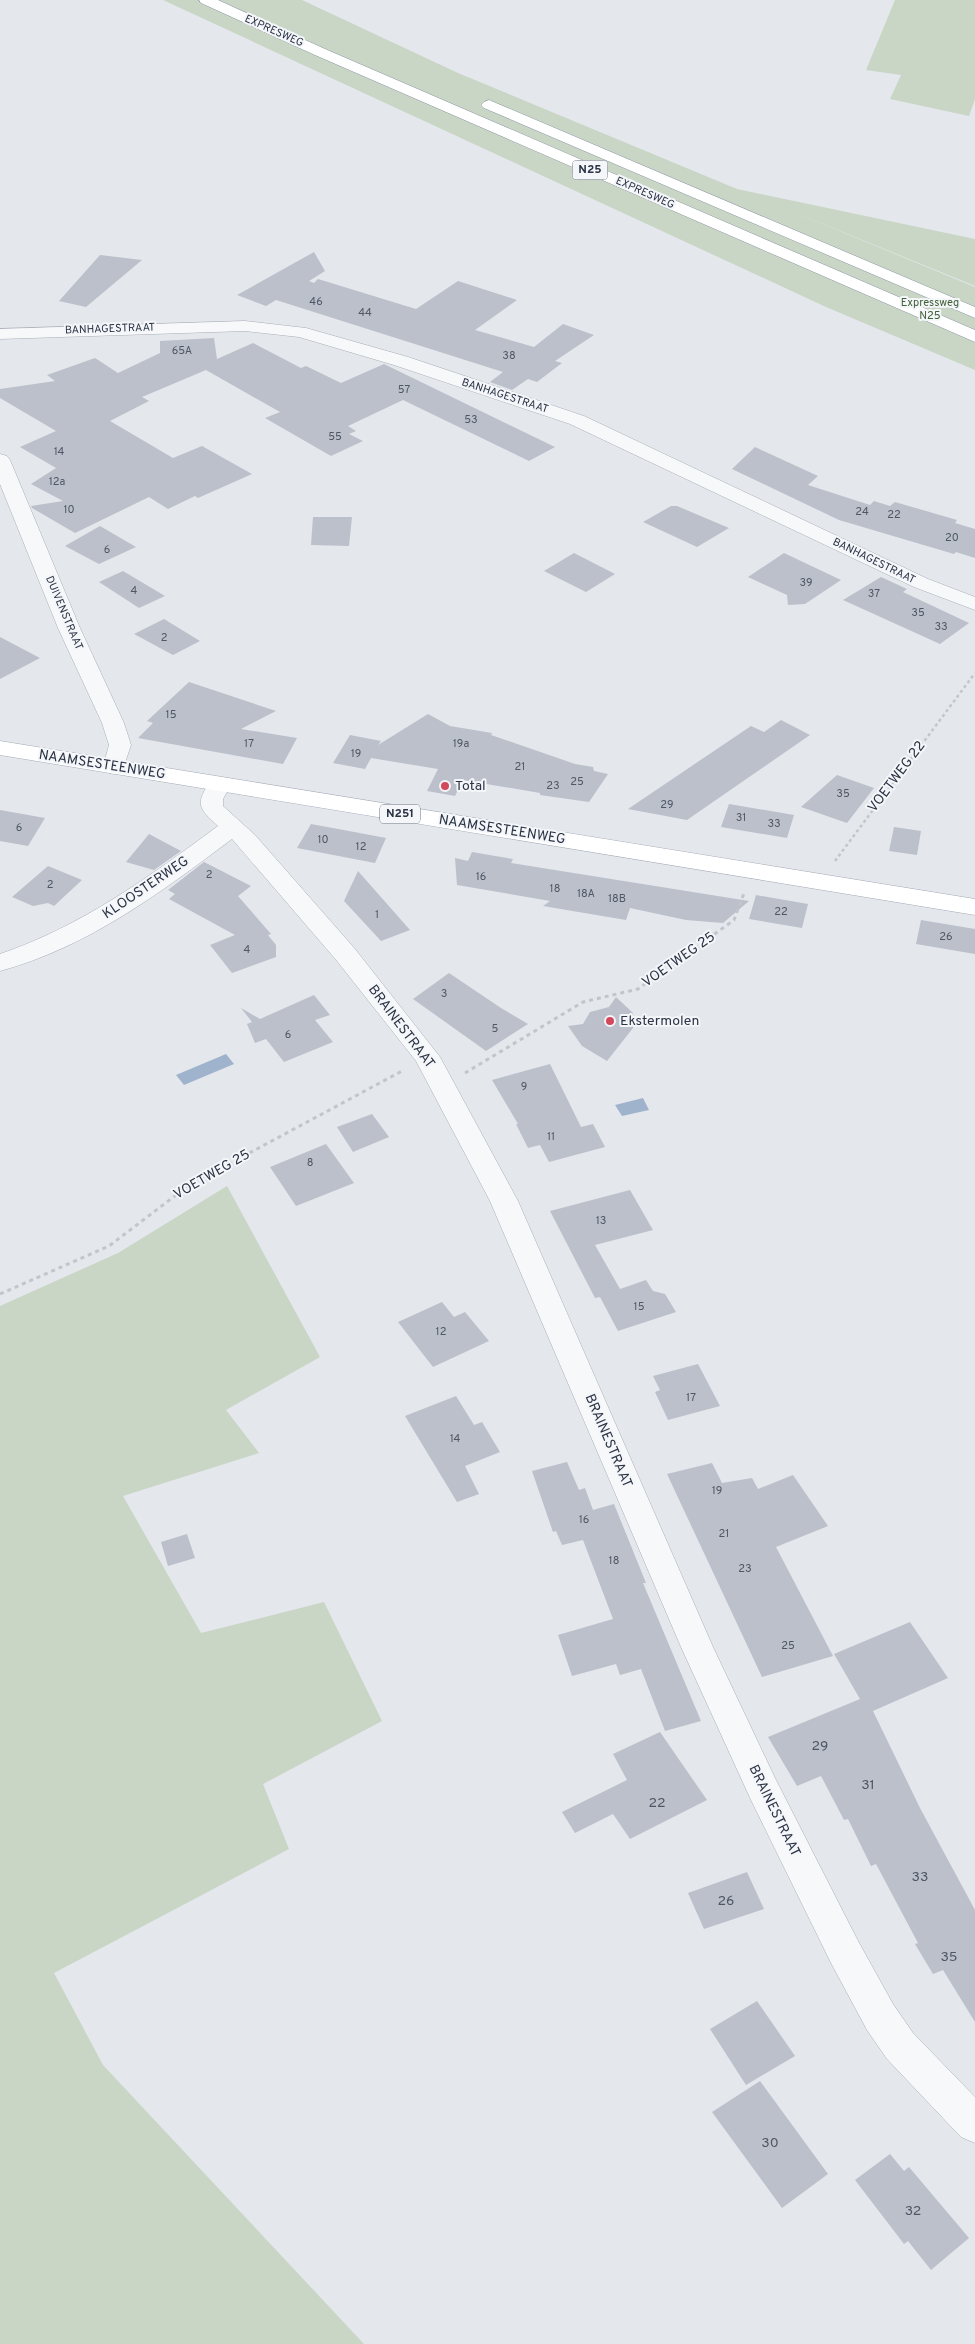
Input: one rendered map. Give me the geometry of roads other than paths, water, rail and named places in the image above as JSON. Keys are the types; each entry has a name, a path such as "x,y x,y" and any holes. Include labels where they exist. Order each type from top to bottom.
{"main road":[{"name":"EXPRESWEG","path":"206,0 320,52 975,337"},
{"name":"EXPRESWEG","path":"471,97 975,313"},
{"name":"NAAMSESTEENWEG","path":"0,748 975,907"}],"street":[{"name":"BANHAGESTRAAT","path":"0,334 245,326 300,332 401,361 577,420 921,583 975,604"},
{"name":"DUIVENSTRAAT","path":"0,460 69,628 113,724 120,745 114,767"},
{"name":"BRAINESTRAAT","path":"219,785 210,804 217,814 247,840 346,955 427,1058 504,1201 697,1647 763,1789 844,1951 880,2017 900,2046 975,2124"},
{"name":"KLOOSTERWEG","path":"0,963 34,952 113,912 152,886 232,827"}],"water":[{"path":"226,1054 234,1064 184,1085 176,1075"},
{"path":"643,1098 649,1110 622,1116 615,1105"}],"place":[{"name":"Total","path":"445,786"},
{"name":"Ekstermolen","path":"610,1021"}],"park label":[{"name":"Expressweg N25","path":"930,309"}]}
